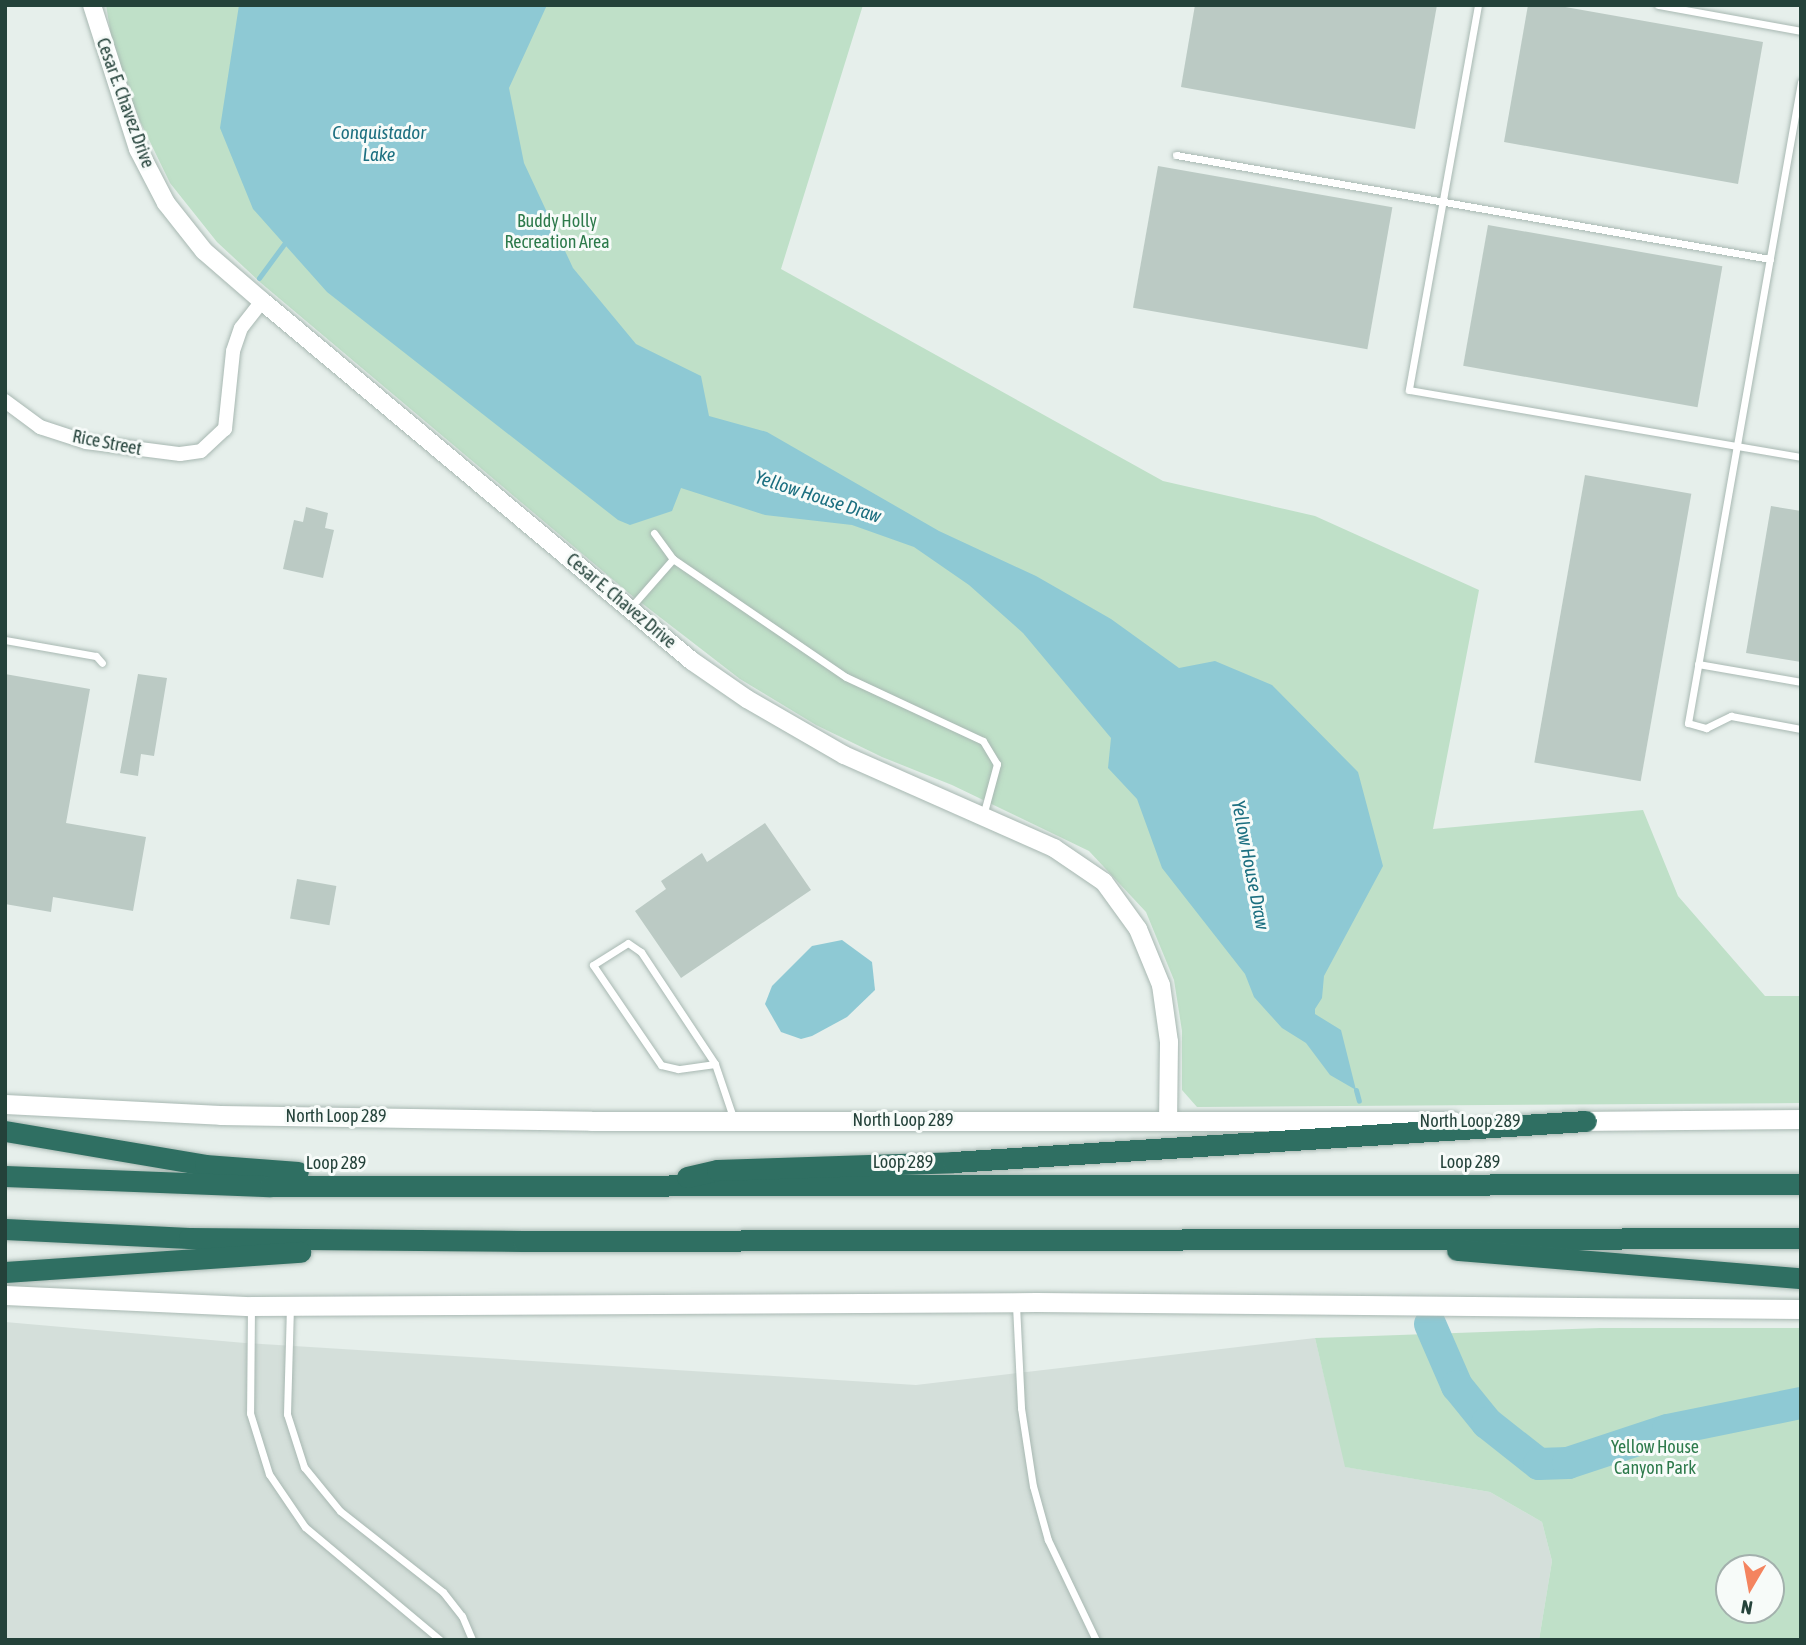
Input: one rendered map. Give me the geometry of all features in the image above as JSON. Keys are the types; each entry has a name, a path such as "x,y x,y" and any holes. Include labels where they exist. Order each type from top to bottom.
{"highway":[{"path":"658,1185 717,1170 967,1161 1586,1121"},
{"path":"5,1130 205,1165 313,1172 379,1185"},
{"name":"Loop 289","path":"5,1176 122,1183 379,1185 1801,1184"},
{"path":"5,1229 189,1238 523,1241 1801,1238"},
{"path":"1375,1239 1475,1252 1801,1278"},
{"path":"5,1272 523,1241"}],"main road":[{"name":"North Loop 289","path":"5,1104 220,1115 734,1120 1801,1119"},
{"path":"5,1295 251,1306 1016,1302 1801,1309"}],"street":[{"name":"Cesar E. Chavez Drive","path":"92,5 101,46 138,149 166,203 204,251 692,661 796,730 1081,864 1104,882 1138,929 1152,957 1167,1013 1168,1121"},
{"name":"Rice Street","path":"5,401 40,427 86,442 180,454 201,451 214,442 230,411 233,351 241,328 262,301"}],"lane":[{"path":"1478,5 1409,390 1801,457"},
{"path":"1658,5 1801,31"},
{"path":"1801,82 1688,723 1706,727 1731,716 1801,729"},
{"path":"1176,155 1770,259"},
{"path":"654,533 673,559 846,677 983,741 997,764 983,817"},
{"path":"629,609 673,559"},
{"path":"5,640 96,656 102,663"},
{"path":"1698,664 1801,682"},
{"path":"715,1064 678,1069 661,1065 593,965 628,943 641,952 715,1064 734,1120"},
{"path":"1016,1302 1021,1408 1033,1486 1048,1540 1096,1640"},
{"path":"251,1306 250,1413 269,1474 305,1527 440,1640"},
{"path":"290,1306 287,1414 304,1467 341,1510 443,1592 462,1616 472,1640"}],"shaded area":[{"path":"5,1322 245,1343 916,1385 1315,1338 1346,1467 1490,1492 1542,1522 1552,1561 1539,1640 5,1640"}],"green space":[{"name":"Buddy Holly Recreation Area","path":"106,5 863,5 781,269 1163,481 1315,516 1479,590 1433,829 1643,810 1678,896 1765,996 1801,996 1801,1103 1197,1107 1182,1090 1182,1031 1174,980 1146,912 1089,851 952,785 882,757 816,725 740,679 630,594 261,283 217,242 170,183 138,117 112,41"},
{"name":"Yellow House Canyon Park","path":"1600,1328 1801,1328 1801,1640 1539,1640 1552,1561 1542,1522 1490,1492 1345,1467 1315,1338"}],"water":[{"name":"Conquistador Lake","path":"239,5 547,5 509,88 524,163 573,268 636,344 701,376 709,416 767,432 939,531 1036,576 1111,619 1179,668 1215,661 1272,685 1358,772 1383,866 1324,976 1322,998 1315,1009 1315,1014 1341,1030 1356,1090 1330,1075 1306,1043 1282,1028 1254,997 1245,974 1162,868 1137,799 1108,768 1111,738 1023,633 969,585 914,547 852,525 765,515 681,488 672,511 630,525 618,520 327,292 253,209 220,128"},
{"path":"842,940 872,962 875,990 847,1017 812,1036 801,1039 781,1032 765,1004 772,986 812,946"}],"building":[{"path":"1195,5 1437,5 1415,129 1181,87"},
{"path":"1528,5 1554,5 1763,42 1738,184 1504,142"},
{"path":"1158,166 1392,207 1367,349 1133,308"},
{"path":"1488,225 1722,266 1698,407 1463,366"},
{"path":"1585,475 1691,494 1641,781 1534,763"},
{"path":"1771,506 1801,511 1801,662 1746,653"},
{"path":"306,507 328,513 325,528 334,530 323,578 283,569 294,520 303,522"},
{"path":"5,674 90,689 66,823 146,837 133,911 53,897 51,912 5,904"},
{"path":"138,674 167,678 154,756 141,754 138,776 120,773"},
{"path":"765,823 811,890 681,978 635,911 666,889 661,881 702,853 707,862"},
{"path":"297,879 336,886 329,925 290,918"}],"waterway":[{"path":"259,278 284,244"},
{"name":"Yellow House Draw","path":"1356,1090 1359,1101"},
{"name":"Yellow House Draw","path":"1430,1324 1457,1386 1487,1423 1539,1464 1568,1463 1668,1430 1801,1403"}]}
